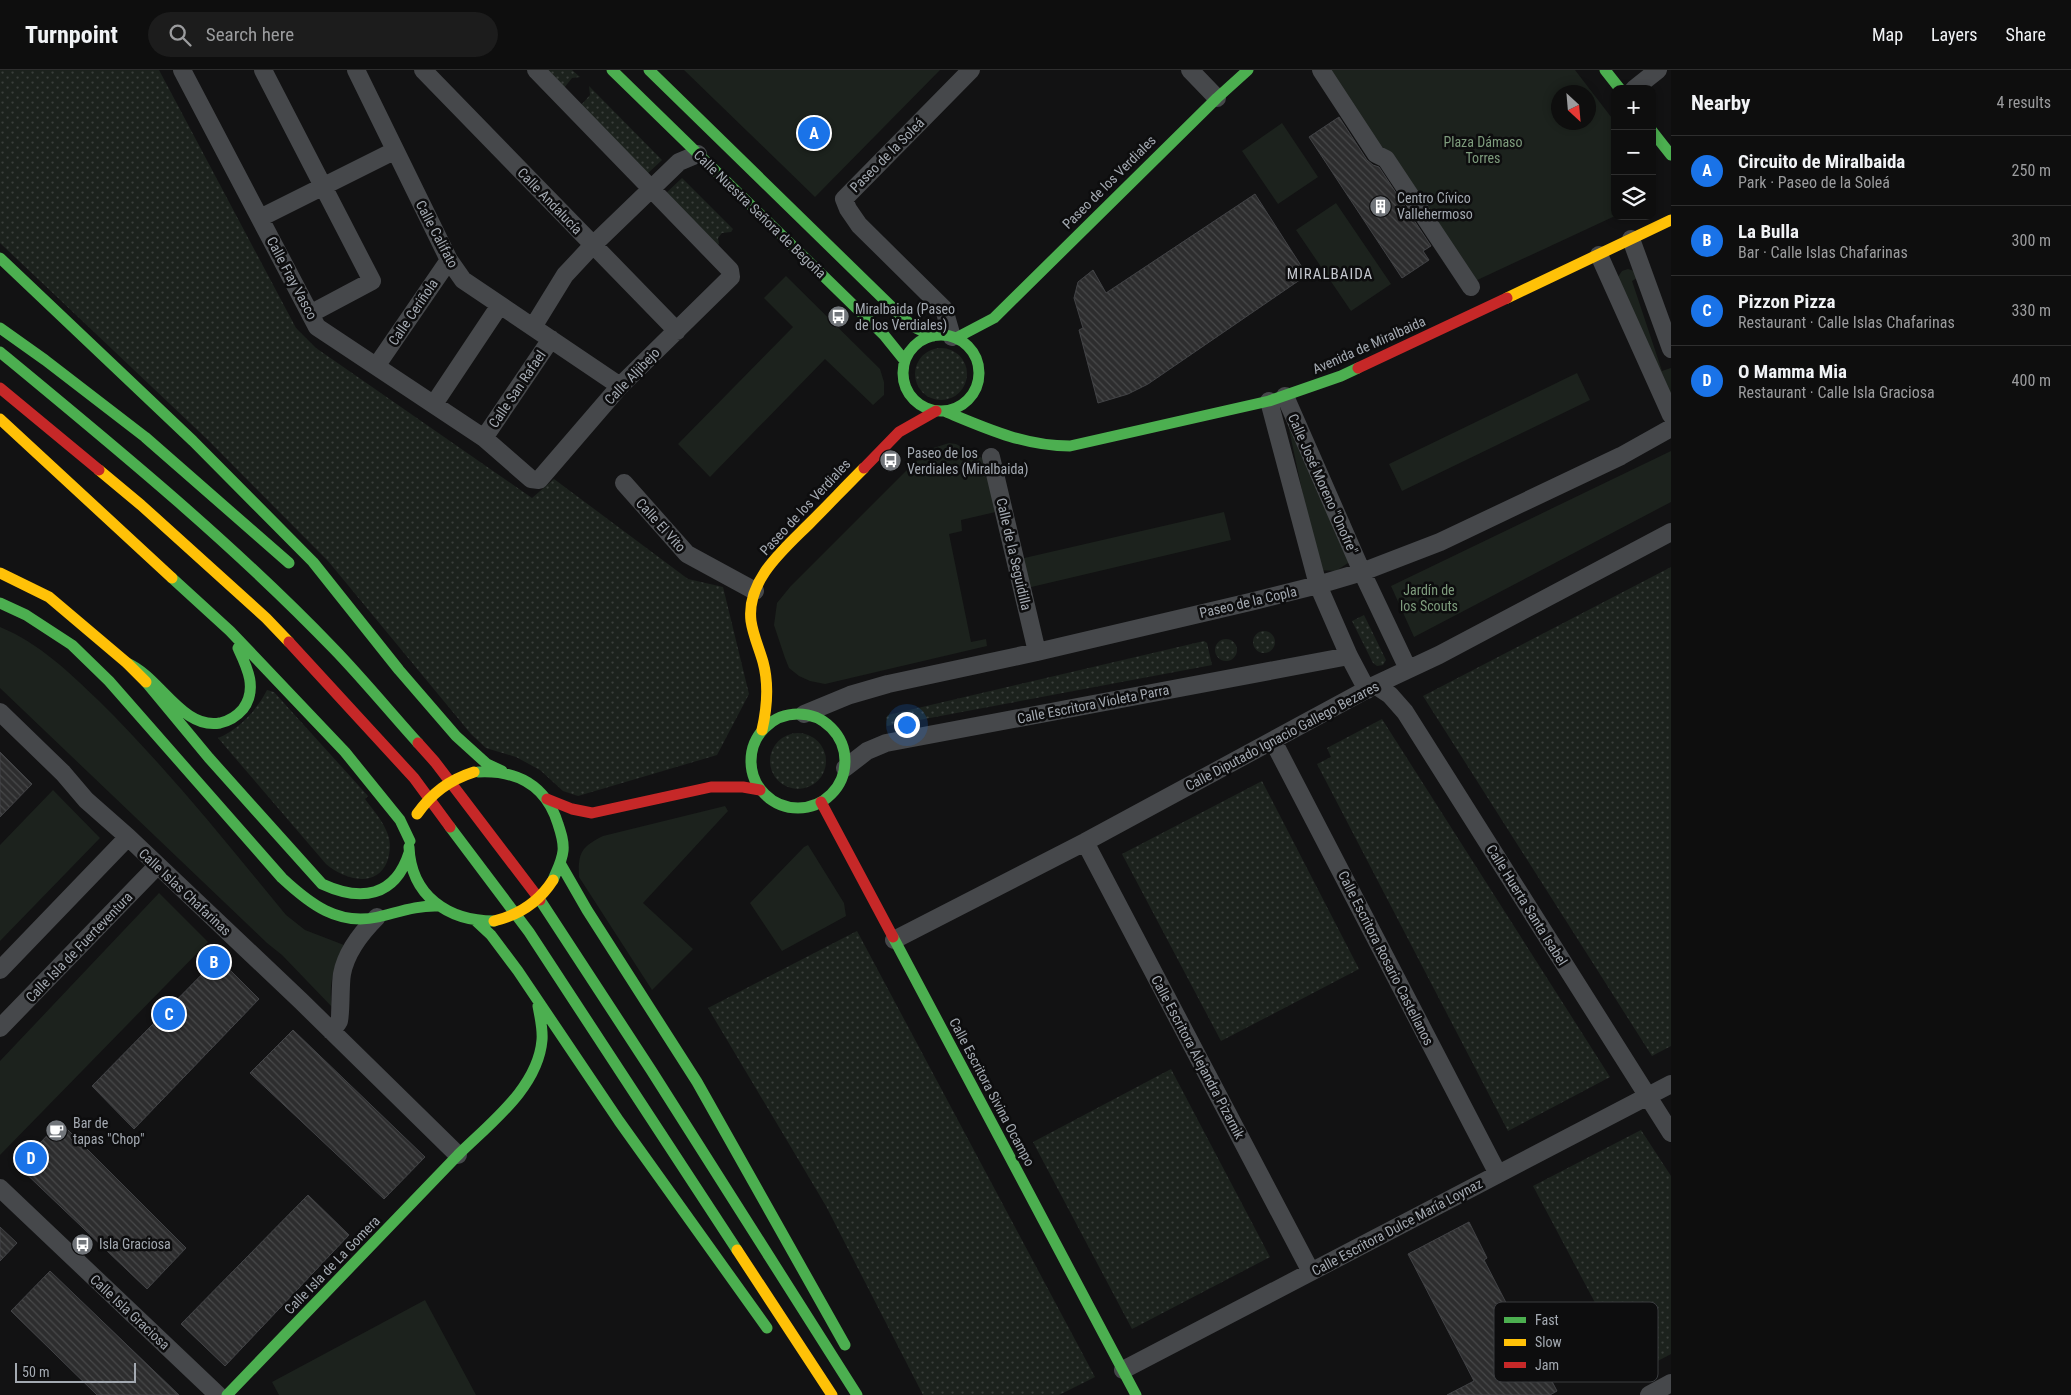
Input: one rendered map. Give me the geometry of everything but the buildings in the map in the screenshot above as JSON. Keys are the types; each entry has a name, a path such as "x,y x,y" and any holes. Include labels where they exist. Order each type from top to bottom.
{"main road":[{"name":"Calle Nuestra Señora de Begoña","path":"612,70 884,335 904,361"},
{"name":"Calle Nuestra Señora de Begoña","path":"649,70 903,318 916,328 933,336"},
{"path":"1605,70 1617,85"},
{"name":"Paseo de los Verdiales","path":"954,337 994,318 1217,98 1238,73"},
{"path":"1656,135 1671,155"},
{"name":"Avenida de Miralbaida","path":"940,411 1002,435 1037,446 1070,446 1277,398 1342,376 1671,220"},
{"path":"0,258 193,441 313,562 399,670 474,753 487,764 531,783 547,799 559,805 587,813 711,786 730,785 760,790"},
{"name":"Paseo de los Verdiales","path":"989,332 994,318"},
{"path":"0,328 145,437 294,568"},
{"path":"977,387 964,404 955,409 940,411 926,408 910,396 904,385 904,361 911,349 921,341 933,336 954,337 971,350 979,368"},
{"path":"980,401 977,387 984,346"},
{"path":"0,352 126,456 260,576 335,650 435,762 551,915 857,1395"},
{"path":"0,388 141,505 266,618 414,778 529,932 832,1395"},
{"name":"Paseo de los Verdiales","path":"899,432 910,396"},
{"name":"Paseo de los Verdiales","path":"762,730 767,705 765,671 752,633 750,618 751,604 762,577 774,560 899,432 940,411"},
{"path":"987,414 1002,435"},
{"path":"0,419 230,631 345,752 400,820 409,847 411,866 423,890 439,906 465,919 494,921 526,910 548,890 560,863 563,846 557,819 547,799"},
{"path":"0,573 49,597 127,662 145,680 209,758 322,884 336,892 356,895 371,894 394,881 402,871 409,847 412,827 417,814 433,792 460,776 474,772 502,771"},
{"path":"329,602 399,670"},
{"path":"0,603 26,615 72,645 110,681 282,878 308,902 323,912 354,920 377,917 399,909 422,905 439,906"},
{"path":"127,662 142,670 189,716 208,724 226,722 241,712 251,693 251,678 230,631"},
{"name":"Paseo de los Verdiales","path":"765,671 777,685"},
{"path":"789,700 803,714"},
{"path":"803,714 816,717 836,732 845,756 844,768 836,788 821,802 808,807 795,808 776,803 760,790 750,764 752,750 762,730 780,717 803,714"},
{"path":"738,764 752,750"},
{"path":"711,786 727,775"},
{"name":"Calle Escritora Sivina Ocampo","path":"821,802 1136,1395"},
{"path":"588,823 617,808"},
{"path":"563,846 574,834"},
{"path":"560,863 587,910 697,1082 850,1354"},
{"path":"476,921 491,935 518,971 646,1159 774,1337"},
{"name":"Calle Isla de La Gomera","path":"227,1395 519,1093 530,1079 540,1054 542,1037 540,1016 535,997"}],"street":[{"name":"Calle Fray Vasco","path":"182,70 317,327 377,365 484,438 531,479 539,480"},
{"path":"263,70 372,281 310,314"},
{"name":"Calle Califato","path":"356,70 394,152 449,260 463,280 620,386"},
{"path":"536,70 651,188"},
{"name":"Paseo de la Soleá","path":"954,337 944,309 859,225 848,209 844,199 971,70"},
{"path":"1190,70 1217,98"},
{"path":"1321,70 1376,154 1386,159 1471,286"},
{"path":"1639,85 1658,70"},
{"name":"Calle Andalucía","path":"425,71 677,331"},
{"path":"260,218 394,152"},
{"path":"532,327 565,275 593,245 679,162 698,154"},
{"name":"Calle Aljibejo","path":"539,480 620,386 731,277 730,270 651,188"},
{"path":"1631,239 1671,349"},
{"path":"1599,255 1669,409"},
{"name":"Calle Ceriñola","path":"377,365 449,260"},
{"path":"434,404 500,305"},
{"name":"Calle San Rafael","path":"484,438 551,339"},
{"name":"Calle José Moreno \"Onofre\"","path":"1277,398 1362,572"},
{"name":"Calle José Moreno \"Onofre\"","path":"1277,398 1318,586"},
{"name":"Paseo de la Copla","path":"803,714 850,695 888,684 1037,652 1318,586 1362,572 1440,542 1622,456 1671,428"},
{"name":"Calle de la Seguidilla","path":"991,456 1037,652"},
{"name":"Calle El Vito","path":"624,483 687,554 755,591"},
{"name":"Calle Diputado Ignacio Gallego Bezares","path":"894,940 1085,842 1371,687 1439,655 1671,532"},
{"path":"1362,572 1408,669"},
{"name":"Calle Huerta Santa Isabel","path":"1318,586 1349,656 1371,687 1390,696 1405,712 1671,1133"},
{"name":"Calle Escritora Violeta Parra","path":"844,768 867,751 886,743 1349,656"},
{"name":"Calle Islas Chafarinas","path":"0,712 63,773 86,800 128,837 458,1155"},
{"name":"Calle Escritora Rosario Castellanos","path":"1274,741 1498,1174"},
{"path":"0,970 128,837"},
{"name":"Calle Escritora Alejandra Pizarnik","path":"1085,842 1311,1272"},
{"name":"Calle Isla de Fuerteventura","path":"0,1028 157,866"},
{"path":"331,1031 340,1020 339,990 342,972 349,954 362,933 377,917"},
{"name":"Calle Escritora Dulce María Loynaz","path":"1123,1370 1671,1084"},
{"name":"Calle Isla Graciosa","path":"0,1188 218,1395"},
{"path":"1649,1395 1671,1384"}],"green space":[{"path":"0,70 159,70 296,328 316,348 532,498 554,479 688,579 723,587 749,694 717,755 578,796 563,791 540,770 516,757 486,748 471,734 328,561 208,440 0,243"},
{"path":"540,70 572,70 580,77 572,78 564,88"},
{"path":"684,70 940,70 815,197"},
{"name":"Plaza Dámaso Torres","path":"1326,70 1575,70 1587,85 1551,85 1551,130 1596,130 1596,97 1611,117 1611,218 1473,282 1381,152"},
{"path":"589,86 662,160 645,176 574,105 582,104 590,95"},
{"path":"1282,123 1318,177 1278,204 1242,151"},
{"path":"682,178 733,229 731,232 722,233 718,238 719,244 714,248 663,196"},
{"path":"1336,203 1391,284 1351,311 1296,230"},
{"path":"1628,269 1634,271 1639,277 1632,281 1662,371 1671,368 1671,397 1615,281 1622,271"},
{"path":"786,276 880,369 884,382 884,395 873,405 825,359 710,477 678,444 793,327 764,298"},
{"path":"936,348 946,348 960,355 967,369 967,379 960,393 946,400 936,400 926,396 919,389 915,379 915,369 919,359 926,352"},
{"path":"1577,373 1590,400 1402,491 1389,464"},
{"path":"1287,420 1351,561 1336,571 1319,570"},
{"path":"949,443 956,444 988,461 1000,511 961,520 962,531 949,534 971,642 986,639 987,646 825,684 810,681 799,676 789,668 774,625 777,603 790,587 927,450"},
{"name":"Jardín de los Scouts","path":"1671,451 1671,502 1414,637 1391,586"},
{"path":"1224,512 1231,540 1027,588 1020,559"},
{"path":"1671,567 1671,1046 1652,1056 1423,696"},
{"path":"1364,615 1386,660 1383,665 1377,666 1373,663 1352,621"},
{"path":"0,627 28,641 65,669 124,726 172,778 286,915 305,930 344,945 333,975 332,1007 282,955 267,943 0,688"},
{"path":"1264,631 1272,634 1275,642 1272,650 1264,653 1256,650 1253,642 1256,634"},
{"path":"1226,639 1236,646 1237,650 1230,660 1226,661 1216,654 1215,650 1222,640"},
{"path":"1204,641 1207,643 1212,665 887,726 886,718 888,715"},
{"path":"267,690 274,692 368,796 365,799 384,825 390,841 387,862 375,876 359,879 350,877 341,874 326,864 218,738 240,725 258,705"},
{"path":"1382,719 1610,1077 1508,1131 1317,764 1331,757 1327,748"},
{"path":"798,733 809,735 818,741 824,750 826,761 824,772 818,781 809,787 798,789 787,787 778,781 772,772 770,761 772,750 778,741 787,735"},
{"path":"1262,781 1359,969 1221,1041 1122,854"},
{"path":"53,790 100,838 0,941 0,845"},
{"path":"725,806 728,811 643,903 693,949 652,990 579,877 580,856 585,847 603,836"},
{"path":"808,845 844,903 846,916 782,951 750,903"},
{"path":"159,893 208,942 0,1155 0,1061"},
{"path":"857,931 1095,1377 1059,1395 923,1395 826,1206 708,1008"},
{"path":"1171,1069 1270,1257 1132,1329 1033,1142"},
{"path":"1641,1130 1671,1176 1671,1354 1658,1361 1658,1302 1595,1302 1533,1186"},
{"path":"425,1300 476,1395 279,1395 272,1382"}],"traffic: fast":[{"path":"612,70 884,335 905,361"},
{"path":"649,70 903,318 916,328 933,336"},
{"path":"956,338 994,318 1217,98 1248,70"},
{"path":"1605,70 1617,85"},
{"path":"1656,136 1671,155"},
{"path":"0,258 193,441 313,562 399,670 456,736 487,764 502,771"},
{"path":"0,328 145,437 289,563"},
{"path":"941,335 956,338 968,346 976,358 979,373 976,388 968,400 956,408 941,411 926,408 914,400 906,388 903,373 906,358 914,346 926,338 941,335"},
{"path":"0,352 172,496 255,571 334,649 418,743"},
{"path":"944,411 1005,435 1037,443 1070,446 1269,401 1341,376 1358,368"},
{"path":"172,578 230,631 345,752 400,820 410,841"},
{"path":"0,603 26,615 72,645 109,681 282,878 314,904 337,915 364,919 416,908 439,906"},
{"path":"127,663 150,679 194,719 206,723 220,723 230,720 241,712 250,694 250,678 238,648"},
{"path":"146,682 209,758 322,884 350,893 363,894 375,892 386,887 395,879 403,868 409,853"},
{"path":"798,714 816,718 831,728 841,743 845,761 841,779 831,794 816,804 798,808 780,804 765,794 755,779 751,761 755,743 765,728 780,718 798,714"},
{"path":"478,772 492,772 517,777 538,790 546,799 553,810 563,844 562,858 553,880"},
{"path":"450,827 529,932 737,1250"},
{"path":"409,847 411,864 417,879 425,892 435,902 447,911 462,916 477,920 494,921"},
{"path":"560,863 587,910 697,1082 845,1345"},
{"path":"540,900 651,1070 857,1395"},
{"path":"476,921 491,935 518,971 619,1121 767,1328"},
{"path":"893,937 1136,1395"},
{"path":"458,1155 510,1104 532,1074 539,1057 542,1040 542,1027 538,1006"},
{"path":"227,1395 458,1155"}],"traffic: slow":[{"path":"1507,298 1671,220"},
{"path":"0,419 172,578"},
{"path":"762,730 767,687 765,670 751,621 751,606 754,592 769,566 864,468"},
{"path":"99,470 141,505 266,618 289,642"},
{"path":"0,573 49,597 127,663 146,682"},
{"path":"417,814 442,788 474,772"},
{"path":"494,921 512,915 528,906 541,895 553,880"},
{"path":"737,1250 832,1395"}],"traffic: jam":[{"path":"1358,368 1507,298"},
{"path":"0,388 99,470"},
{"path":"864,468 899,432 936,411"},
{"path":"289,642 414,778 450,827"},
{"path":"418,743 435,762 540,900"},
{"path":"547,799 572,809 592,813 711,787 743,787 760,790"},
{"path":"821,802 893,937"}],"place":[{"name":"Circuito de Miralbaida","path":"814,133"},
{"name":"Centro Cívico Vallehermoso","path":"1381,206"},
{"name":"Miralbaida (Paseo de los Verdiales)","path":"839,317"},
{"name":"Paseo de los Verdiales (Miralbaida)","path":"891,461"},
{"name":"La Bulla","path":"214,962"},
{"name":"Pizzon Pizza","path":"169,1014"},
{"name":"Bar de tapas \"Chop\"","path":"57,1131"},
{"name":"O Mamma Mia","path":"31,1158"},
{"name":"Isla Graciosa","path":"83,1244"}],"district":[{"name":"MIRALBAIDA","path":"1330,274"}]}
